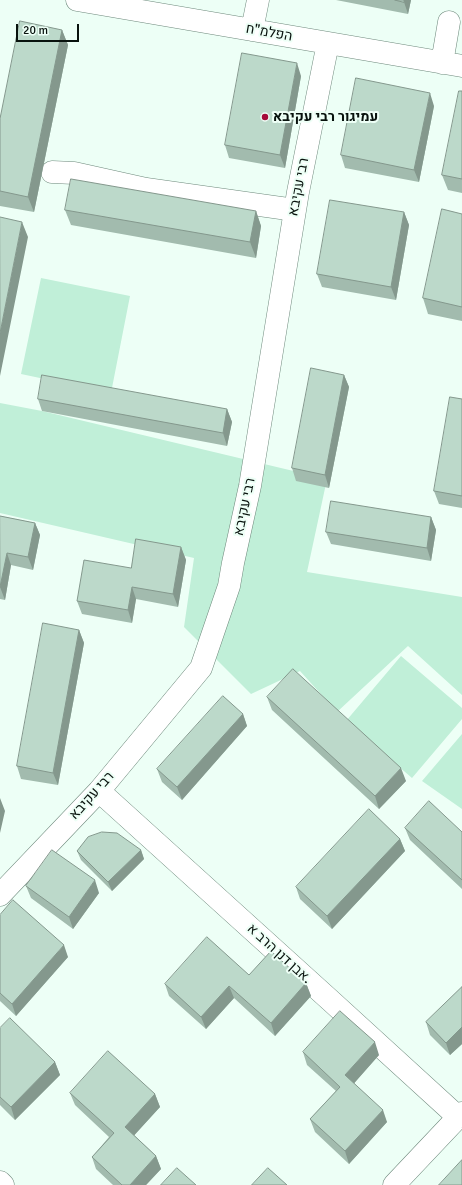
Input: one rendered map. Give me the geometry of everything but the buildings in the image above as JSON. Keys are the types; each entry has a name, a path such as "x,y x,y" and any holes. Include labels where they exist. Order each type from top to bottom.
{"street":[{"name":"הפלמ\"ח","path":"77,0 452,65"},
{"path":"252,30 258,0"},
{"path":"449,22 452,65"},
{"name":"רבי עקיבא","path":"0,895 99,791 201,668 229,586 250,486 295,210 328,43"},
{"path":"52,172 74,173 146,189 295,210"},
{"name":"אבן דנן הרב א.","path":"99,791 331,1001 460,1115"},
{"path":"394,1185 460,1115"},
{"path":"0,1182 3,1185"}],"green space":[{"path":"41,278 130,296 111,393 21,374"},
{"path":"0,403 42,411 327,479 307,572 462,597 462,695 408,646 337,712 300,671 251,694 184,627 194,558 0,513"},
{"path":"401,656 462,708 462,719 412,778 346,721"},
{"path":"462,734 462,809 422,781"}],"place":[{"name":"עמיגור רבי עקיבא","path":"265,117"}]}
